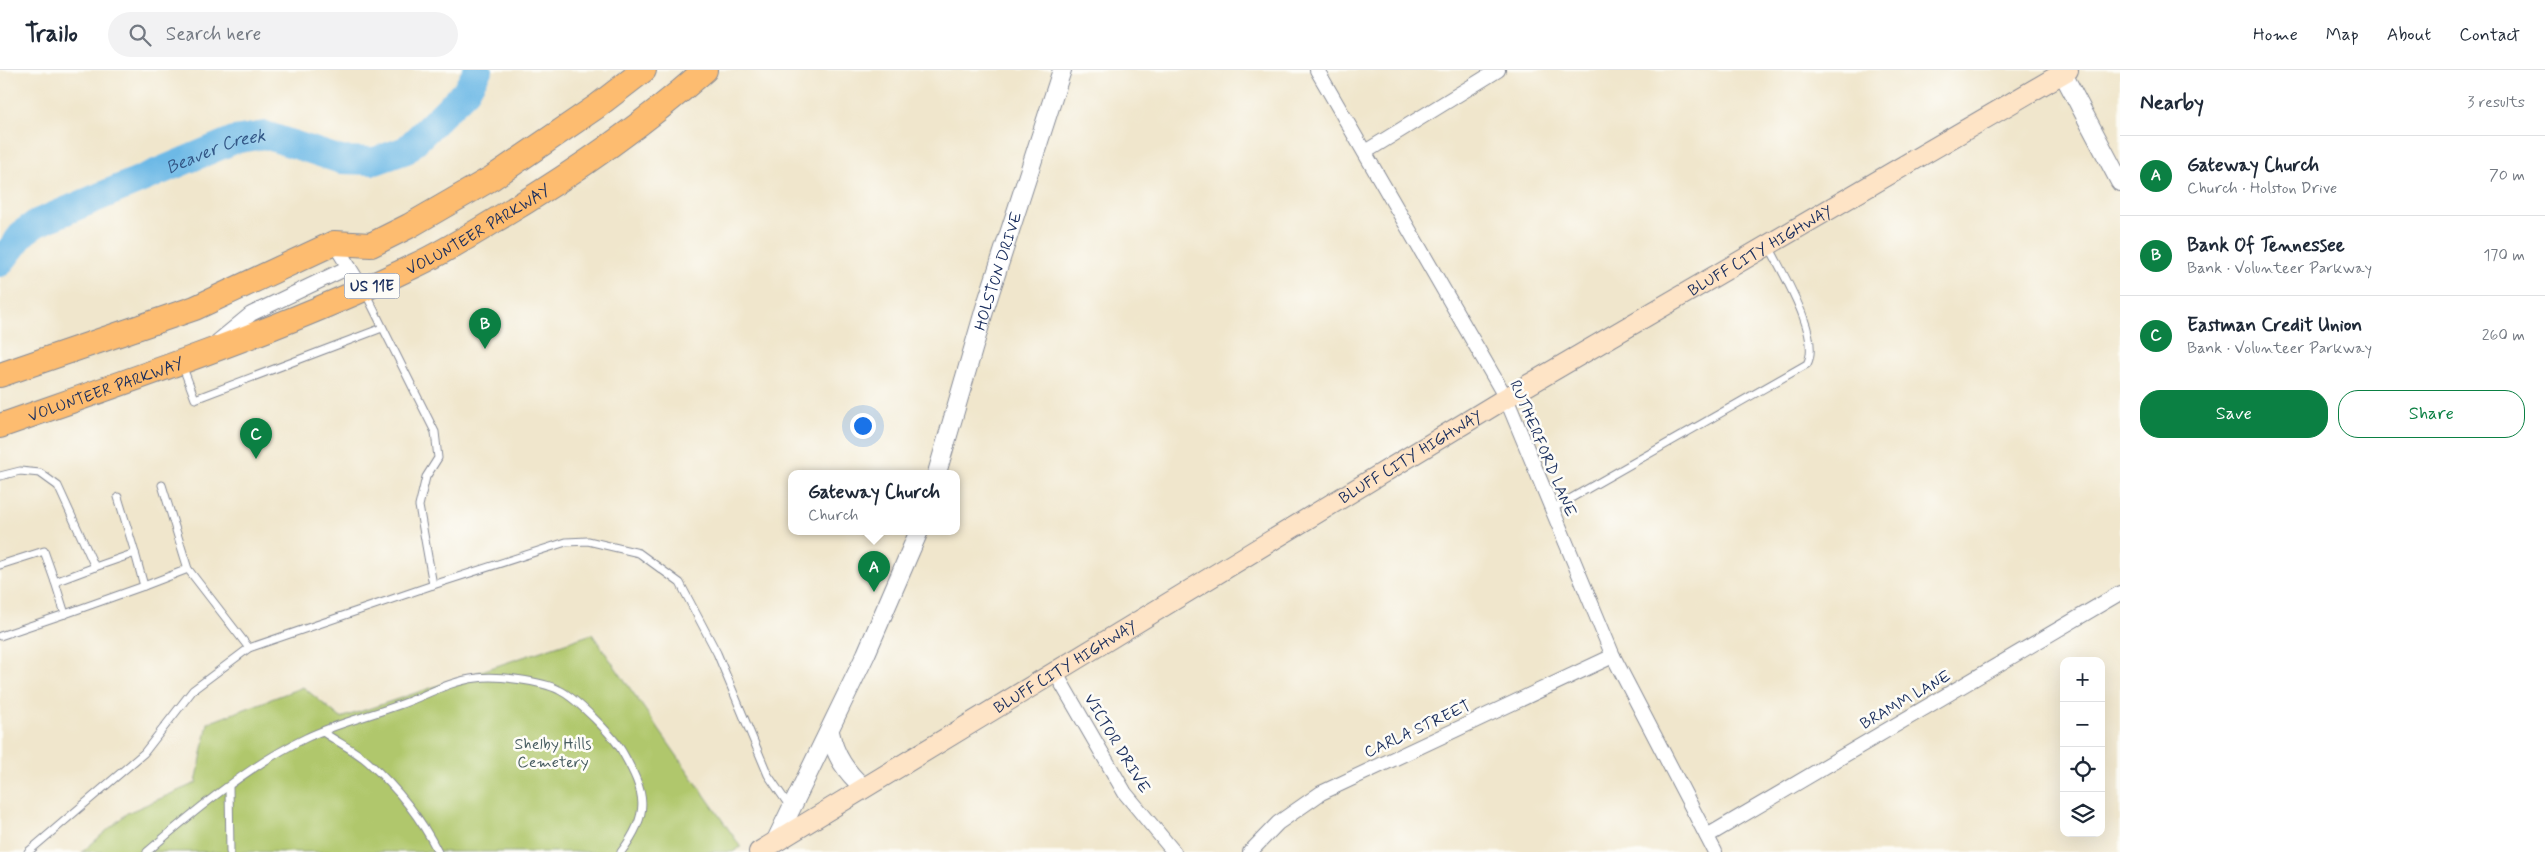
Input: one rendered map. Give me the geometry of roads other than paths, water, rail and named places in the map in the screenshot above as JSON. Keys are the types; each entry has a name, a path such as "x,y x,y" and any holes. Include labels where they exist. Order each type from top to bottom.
{"highway":[{"path":"0,375 195,308 334,243 371,245 433,213 492,178 546,143 644,70"},
{"name":"VOLUNTEER PARKWAY","path":"0,426 181,362 363,290 424,261 528,201 630,130 705,70"}],"main road":[{"name":"BLUFF CITY HIGHWAY","path":"767,847 1506,398 2064,71"}],"street":[{"name":"HOLSTON DRIVE","path":"938,470 985,308 1062,70"},
{"name":"RUTHERFORD LANE","path":"1317,70 1506,398 1613,656 1715,852"},
{"path":"1365,152 1498,70"},
{"path":"2064,71 2120,182"},
{"path":"334,243 363,290"},
{"path":"203,353 252,314 349,267"},
{"path":"767,847 791,810 830,732 917,535"},
{"name":"BRAMM LANE","path":"1707,836 2120,593"},
{"name":"CARLA STREET","path":"1250,852 1278,823 1321,793 1613,656"},
{"name":"VICTOR DRIVE","path":"1055,672 1125,793 1174,852"},
{"path":"830,732 836,755 843,767 864,788"}],"lane":[{"path":"1552,509 1807,364 1811,356 1808,331 1768,244"},
{"path":"363,290 435,432 438,458 426,477 419,506 433,585"},
{"path":"181,362 195,399 382,328"},
{"path":"0,476 20,471 40,473 58,486 95,567"},
{"path":"162,486 188,569 249,648"},
{"path":"118,497 144,586"},
{"path":"28,852 144,753 193,690 249,648 566,542 588,541 639,553 680,583 716,653 768,775 791,810"},
{"path":"0,565 44,551 65,614"},
{"path":"55,582 135,553"},
{"path":"0,636 188,569"},
{"path":"147,852 256,765 307,738 418,698 446,685 478,677 516,679 559,690 597,722 621,748 637,778 644,805 635,834 621,852"},
{"path":"323,732 367,761 405,801 428,831 438,852"},
{"path":"229,788 230,852"}],"waterway":[{"name":"Beaver Creek","path":"0,263 24,232 37,223 234,140 265,135 341,160 375,161 406,150 466,91 478,70"}],"place":[{"name":"Bank Of Tennessee","path":"485,349"},
{"name":"Eastman Credit Union","path":"256,459"},
{"name":"Gateway Church","path":"874,592"}],"park label":[{"name":"Shelby Hills Cemetery","path":"553,752"}]}
